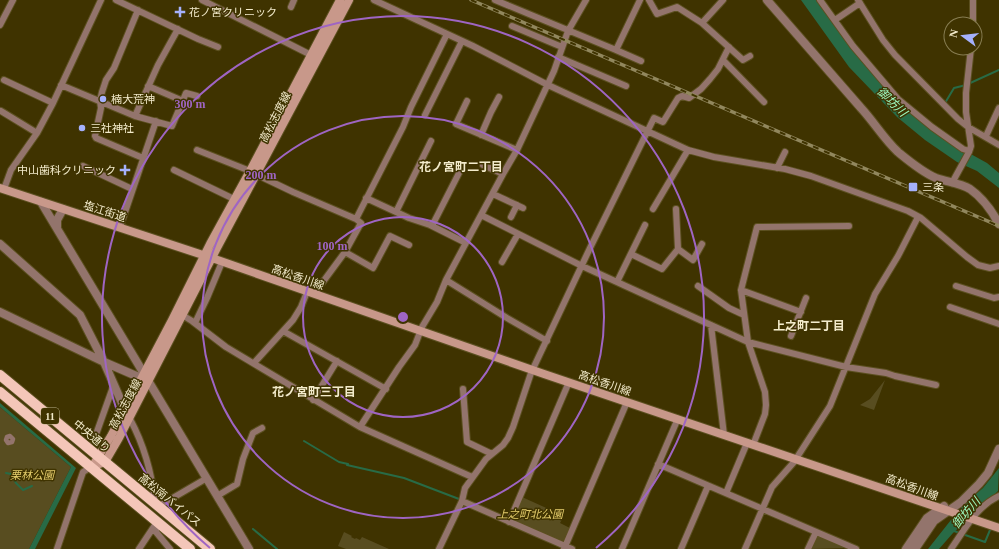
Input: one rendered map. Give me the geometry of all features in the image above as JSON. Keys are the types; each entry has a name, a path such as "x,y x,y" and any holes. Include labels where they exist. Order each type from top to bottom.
{"highway":[{"name":"中央通り","path":"0,375 114,469"},
{"name":"11","path":"0,392 190,549"},
{"name":"高松南バイパス","path":"114,469 210,549"}],"main road":[{"name":"高松志度線","path":"102,460 125,410 180,314 208,257 254,173 314,57 340,0"},
{"name":"高松志度線","path":"314,57 349,0"},
{"name":"塩江街道","path":"2,188 208,257"},
{"name":"高松香川線","path":"208,257 532,370 999,528"},
{"name":"高松志度線","path":"92,467 102,460 130,419 144,378"}],"street":[{"path":"0,25 13,0"},
{"path":"2,188 11,170 37,134 101,0"},
{"path":"116,0 218,47"},
{"path":"202,0 314,57"},
{"path":"291,7 294,0"},
{"path":"374,0 462,41 548,85 688,150 714,158 777,168 811,176 908,211 918,217 972,262 986,268 999,266"},
{"path":"494,0 641,61"},
{"path":"360,427 415,345 420,331 437,302 446,280 517,150 548,85 568,31 586,0"},
{"path":"616,50 640,0"},
{"path":"649,0 658,14 677,7 702,22 743,60 750,56"},
{"path":"702,22 723,0"},
{"path":"767,0 898,151 934,177 970,189 982,200 999,224"},
{"path":"820,0 862,58 898,99 937,130 969,152"},
{"path":"972,16 973,0"},
{"path":"835,20 859,2 883,40 895,55 968,127 986,136 999,145"},
{"path":"138,10 114,68 106,80 100,101 101,108 95,136 96,138 142,158"},
{"path":"512,26 562,46"},
{"path":"135,116 148,86 178,29"},
{"path":"356,219 403,127 411,107 447,34"},
{"path":"425,115 462,41"},
{"path":"439,549 462,501 465,488 472,477 508,438 532,370 654,118 664,122 678,98 682,96 689,98 701,89 723,60 729,47"},
{"path":"952,183 969,152 971,142 966,112 966,93 970,56"},
{"path":"558,57 626,86"},
{"path":"723,60 764,102"},
{"path":"4,80 52,103"},
{"path":"61,85 135,116 172,126 186,93 197,96"},
{"path":"148,86 183,102"},
{"path":"481,135 499,97"},
{"path":"467,101 456,124 517,150"},
{"path":"986,136 999,108"},
{"path":"1,111 37,134"},
{"path":"120,227 142,158 156,121"},
{"path":"396,212 431,141"},
{"path":"197,150 254,173 293,192 356,219 361,223 346,252 311,293 293,320 254,363"},
{"path":"653,209 688,150"},
{"path":"777,168 785,152"},
{"path":"483,165 503,174"},
{"path":"83,166 132,189"},
{"path":"174,170 238,201"},
{"path":"430,225 434,222 459,173"},
{"path":"493,194 520,207 511,217"},
{"path":"366,198 409,218 430,225 466,243"},
{"path":"42,202 108,310 144,378 160,398 249,549"},
{"path":"57,227 57,220 63,209"},
{"path":"631,254 662,269 678,249 676,209"},
{"path":"481,214 582,266 748,342 846,367 886,373 936,385"},
{"path":"745,549 772,487 797,459 830,406 875,294 898,256 918,217"},
{"path":"617,282 645,225"},
{"path":"726,493 765,414 766,406 765,392 748,342 741,290 757,227 849,226"},
{"path":"502,262 518,234"},
{"path":"346,252 373,268 390,236 409,245"},
{"path":"0,244 80,315 104,362 125,410"},
{"path":"678,249 693,260 702,244"},
{"path":"195,323 222,262"},
{"path":"446,280 547,341"},
{"path":"698,286 729,308 744,315"},
{"path":"956,286 994,298 999,297"},
{"path":"741,290 801,312"},
{"path":"791,336 806,298"},
{"path":"950,307 999,324"},
{"path":"0,312 104,362 144,378"},
{"path":"180,314 195,323 226,347 360,427 472,477"},
{"path":"711,325 724,435"},
{"path":"283,331 386,389"},
{"path":"313,400 337,361"},
{"path":"509,522 569,382"},
{"path":"94,440 114,384"},
{"path":"462,389 460,398 470,433 467,442 492,454"},
{"path":"565,547 627,402"},
{"path":"622,549 676,423 676,418"},
{"path":"130,419 148,462 157,505 206,478"},
{"path":"217,496 237,484 243,459 253,433 262,428"},
{"path":"914,549 934,521 950,503 966,498 988,472 999,449"},
{"path":"658,464 856,549"},
{"path":"57,549 84,472 92,467"},
{"path":"681,549 708,486"},
{"path":"951,549 971,519 992,499 999,496"},
{"path":"462,501 572,549"},
{"path":"906,549 927,518 943,510"},
{"path":"139,549 157,522"},
{"path":"157,522 156,532 170,549"},
{"path":"808,549 816,532"}],"green space":[{"path":"885,380 874,410 860,405 870,399"},
{"name":"栗林公園","path":"0,407 71,467 29,549 0,549"},
{"name":"上之町北公園","path":"522,497 564,516 560,523 570,528 565,540 562,541 514,521"},
{"path":"344,532 355,539 360,540 362,537 389,549 346,549 338,546"},
{"path":"819,536 847,548 811,549 816,537"}],"water":[{"name":"御坊川","path":"801,0 818,0 861,61 889,92 958,147 987,163 999,173 999,188 977,171 957,162 925,140 897,117 849,67"},
{"path":"0,403 76,468 35,549 29,549 71,467 0,407"},
{"name":"御坊川","path":"999,468 998,491 953,533 939,549 928,549 962,506 983,488"}],"waterway":[{"path":"968,84 999,70"},
{"path":"945,103 954,88 966,85"},
{"path":"304,441 339,462 348,464 347,465 404,478 459,499"},
{"path":"6,473 11,474 16,483 23,490 32,486"},
{"path":"253,529 277,549"},
{"name":"御坊川","path":"954,531 985,542 990,530"}],"railway":[{"path":"471,0 999,226"}],"place":[{"name":"花ノ宮クリニック","path":"180,12"},
{"name":"楠大荒神","path":"103,99"},
{"name":"三社神社","path":"82,128"},
{"name":"中山歯科クリニック","path":"125,170"},
{"name":"三条","path":"913,187"}],"district":[{"name":"花ノ宮町二丁目","path":"461,167"},
{"name":"上之町二丁目","path":"809,326"},
{"name":"花ノ宮町三丁目","path":"314,392"}]}
